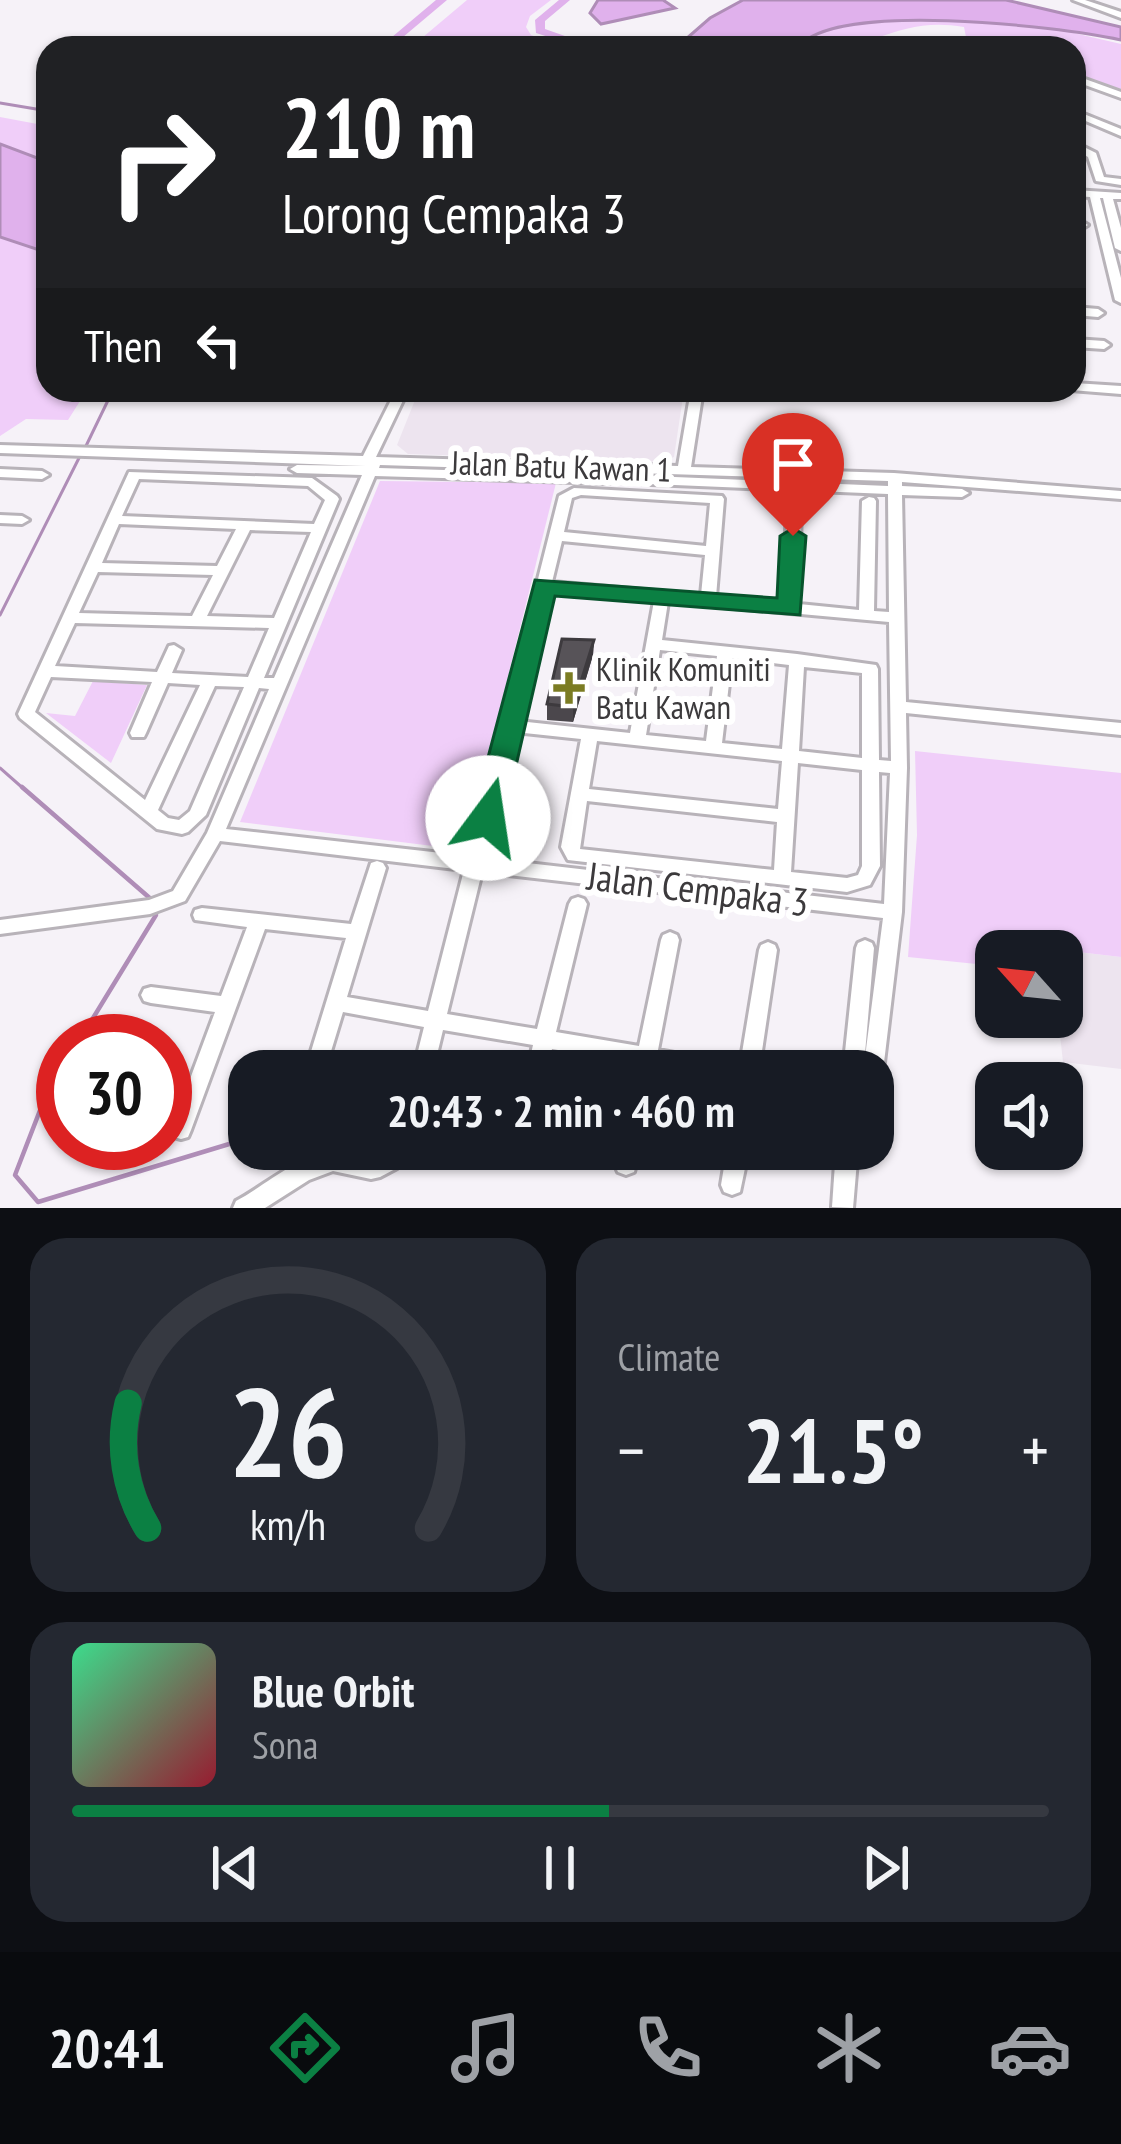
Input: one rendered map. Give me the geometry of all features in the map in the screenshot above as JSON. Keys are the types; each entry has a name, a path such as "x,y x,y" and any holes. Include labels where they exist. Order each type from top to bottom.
{"street":[{"path":"1076,0 1121,15"},
{"path":"1086,82 1121,95"},
{"path":"1086,117 1121,133"},
{"path":"1086,152 1092,155 1100,178 1121,182"},
{"path":"1108,195 1121,248"},
{"path":"1108,195 1121,300"},
{"path":"1086,312 1098,313"},
{"path":"1086,344 1104,345"},
{"path":"1086,378 1107,379"},
{"path":"1086,388 1121,391"},
{"path":"0,927 164,902 215,834 397,402"},
{"path":"684,470 695,402"},
{"name":"Jalan Batu Kawan 1","path":"0,449 324,470 372,458"},
{"name":"Jalan Batu Kawan 1","path":"0,459 59,456"},
{"name":"Jalan Batu Kawan 1","path":"97,458 372,458 400,467 895,482 1121,506"},
{"path":"372,458 400,467"},
{"path":"359,491 400,467"},
{"name":"Jalan Batu Kawan 1","path":"400,467 684,470 1121,496"},
{"path":"324,470 346,479 359,491"},
{"path":"0,473 42,476"},
{"path":"134,476 312,482 332,499 191,822 172,827 27,718 113,520 134,476"},
{"path":"876,1050 893,912 899,768 895,482"},
{"name":"Jalan Batu Kawan 1","path":"556,536 566,496 579,491 714,497 718,502 713,551"},
{"path":"791,608 794,499"},
{"path":"866,616 869,501"},
{"path":"0,519 22,520"},
{"path":"113,520 320,528"},
{"path":"197,621 245,525"},
{"path":"430,1050 556,536 713,551 707,600"},
{"path":"92,567 222,571"},
{"path":"544,586 896,618"},
{"path":"638,740 662,596"},
{"path":"69,617 276,623"},
{"path":"590,735 570,848 580,857 847,885 864,880 871,866 873,678 862,665 654,644"},
{"path":"138,733 174,650"},
{"path":"713,748 725,652"},
{"path":"782,878 797,659"},
{"path":"44,671 279,684"},
{"path":"148,810 210,680"},
{"path":"898,707 1121,729"},
{"path":"511,726 899,768"},
{"path":"579,794 786,816"},
{"name":"Jalan Cempaka 3","path":"215,834 893,912"},
{"path":"321,1050 377,868"},
{"path":"542,1050 578,904"},
{"path":"202,915 358,932"},
{"path":"192,1101 259,921"},
{"path":"648,1050 670,940"},
{"path":"855,1050 865,948"},
{"path":"752,1050 768,950"},
{"path":"151,994 228,1005"},
{"path":"334,1003 439,1016 597,1050"},
{"path":"244,1208 309,1170"},
{"path":"732,1186 735,1170"},
{"path":"843,1208 846,1170"}],"shaded area":[{"path":"467,0 551,0 530,16 526,27 534,36 424,36"},
{"path":"598,0 663,0 675,8 601,24 590,13"},
{"path":"743,0 1006,0 1121,27 1121,40 948,21 854,25 815,36 689,36"},
{"path":"880,9 1044,26 1121,44 1121,89 1086,78 1086,36 966,36 964,27 940,25 883,36 806,36 822,23"},
{"path":"0,117 36,124 36,158 0,144"},
{"path":"0,144 36,158 36,249 0,237"},
{"path":"0,237 36,249 36,402 79,402 68,420 26,419 0,436"},
{"path":"414,402 682,402 674,457 661,462 408,454 397,445"},
{"path":"380,481 556,483 465,850 240,822"},
{"path":"93,681 147,685 111,763 46,713 75,716"},
{"path":"915,751 1121,773 1121,957 1083,953 1083,930 975,930 975,964 908,957 917,835"},
{"path":"1083,953 1121,957 1121,1069 1063,1062 1060,1038 1083,1038"}],"building":[{"name":"Klinik Komuniti Batu Kawan","path":"562,639 594,640 573,707 547,704"}],"waterway":[{"path":"398,36 442,0"},
{"path":"556,36 540,31 540,20 565,0"},
{"path":"0,103 36,109"},
{"path":"85,448 107,402"},
{"path":"0,615 80,456"},
{"path":"0,768 25,790"},
{"path":"22,787 152,900"},
{"path":"96,1014 156,915 154,909"},
{"path":"36,1121 15,1175 38,1202 144,1170"},
{"path":"192,1155 228,1144"}],"place":[{"name":"Klinik Komuniti Batu Kawan","path":"569,688"}],"route":[{"path":"488,818 544,586 791,608 793,536"}]}
